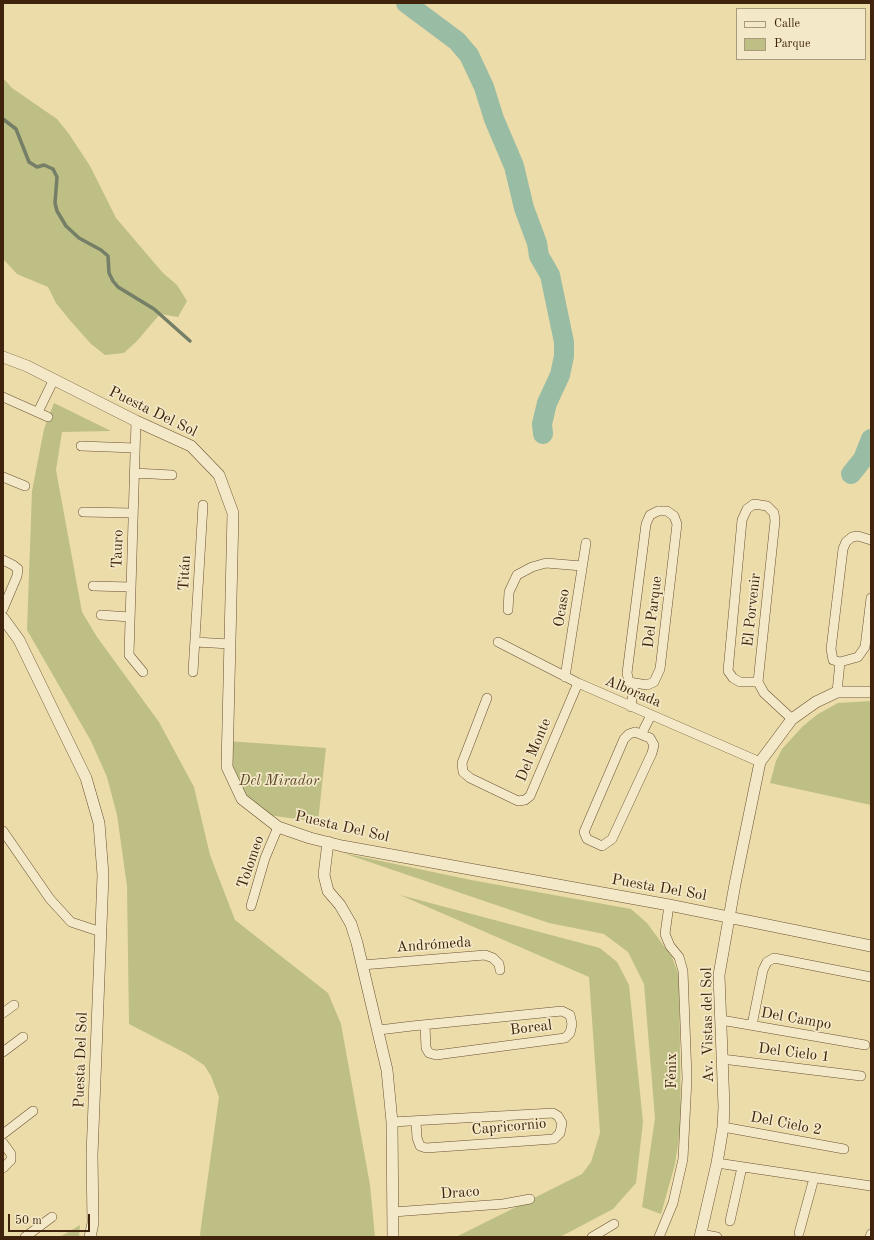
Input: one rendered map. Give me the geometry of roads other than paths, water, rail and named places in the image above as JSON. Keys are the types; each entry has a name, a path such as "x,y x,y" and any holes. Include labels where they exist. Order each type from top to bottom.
{"street":[{"name":"Puesta Del Sol","path":"3,357 27,366 136,421 191,446 219,476 233,513 227,767 242,799 278,827 328,842 729,916 871,946"},
{"path":"38,412 54,379"},
{"path":"3,397 48,417"},
{"name":"Tauro","path":"136,421 129,656 143,672"},
{"path":"81,446 135,448"},
{"path":"134,473 172,475"},
{"path":"3,477 25,486"},
{"name":"El Porvenir","path":"754,504 767,506 774,513 775,521 758,682 740,682 733,678 728,671 742,520 747,509 754,504"},
{"name":"Titán","path":"193,672 203,505"},
{"name":"Del Parque","path":"658,511 667,511 674,516 677,524 660,669 654,682 647,685 634,683 629,682 627,673 646,524 650,515 658,511"},
{"path":"83,512 133,513"},
{"path":"871,540 858,536 852,537 846,542 843,549 831,649 833,660 840,662 858,657 865,647 871,598"},
{"name":"Ocaso","path":"564,677 586,543"},
{"path":"3,560 18,569 18,576 3,609"},
{"path":"508,610 509,592 517,575 532,567 546,563 582,566"},
{"path":"93,586 131,587"},
{"path":"101,615 130,616"},
{"name":"Puesta Del Sol","path":"3,618 19,640 86,778 99,823 103,875 92,1155 93,1223 90,1237"},
{"path":"195,642 230,644"},
{"name":"Alborada","path":"498,642 564,677 630,707 760,762"},
{"path":"837,692 840,662"},
{"path":"758,682 764,693 792,718"},
{"name":"Del Monte","path":"487,698 462,763 463,772 470,778 518,801 525,800 530,796 578,683"},
{"path":"630,707 634,683"},
{"name":"Av. Vistas del Sol","path":"700,1236 717,1163 723,1127 720,976 729,916 760,762 792,718 816,702 837,692 871,692"},
{"path":"642,733 651,715"},
{"path":"635,732 642,733 650,738 654,745 652,753 612,839 602,846 587,838 584,832 624,739 628,734 635,732"},
{"name":"Tolomeo","path":"251,906 265,858 278,827"},
{"path":"3,831 38,882 71,922 101,932"},
{"path":"328,842 324,875 328,891 340,905 351,924 387,1070 392,1122 394,1237"},
{"name":"Fénix","path":"659,1237 673,1203 683,1158 687,1078 683,971 679,957 670,946 665,934 669,905"},
{"name":"Andrómeda","path":"362,964 485,955 493,958 499,964 500,970"},
{"path":"752,1025 763,970 767,962 774,958 871,978"},
{"path":"3,1013 14,1005"},
{"name":"Boreal","path":"378,1030 424,1025 562,1011 570,1015 572,1024 570,1033 565,1038 436,1055 429,1054 426,1048 424,1025"},
{"name":"Del Campo","path":"721,1020 865,1045"},
{"path":"3,1052 23,1037"},
{"name":"Del Cielo 1","path":"722,1059 861,1076"},
{"path":"3,1134 33,1111"},
{"name":"Capricornio","path":"392,1122 416,1122 553,1113 558,1116 562,1123 560,1133 554,1139 426,1148 420,1146 417,1138 416,1122"},
{"name":"Del Cielo 2","path":"723,1127 844,1149"},
{"path":"3,1143 11,1154 11,1160 3,1168"},
{"path":"717,1163 742,1168 871,1186"},
{"path":"730,1221 742,1168"},
{"path":"799,1233 814,1178"},
{"name":"Draco","path":"393,1212 502,1204 530,1199"},
{"path":"25,1237 52,1217"},
{"path":"592,1237 614,1224"},
{"path":"700,1236 716,1237"}],"waterway":[{"path":"406,3 457,41 469,55 484,87 494,119 514,166 524,208 537,243 539,256 550,275 564,342 564,356 560,375 547,403 542,424 543,434"},
{"path":"3,119 16,129 29,162 37,167 44,165 53,169 57,177 55,203 57,211 66,226 79,238 101,250 108,256 109,273 118,287 154,309 190,341"},
{"path":"851,474 863,459 871,439"}],"park label":[{"name":"Del Mirador","path":"279,781"}]}
